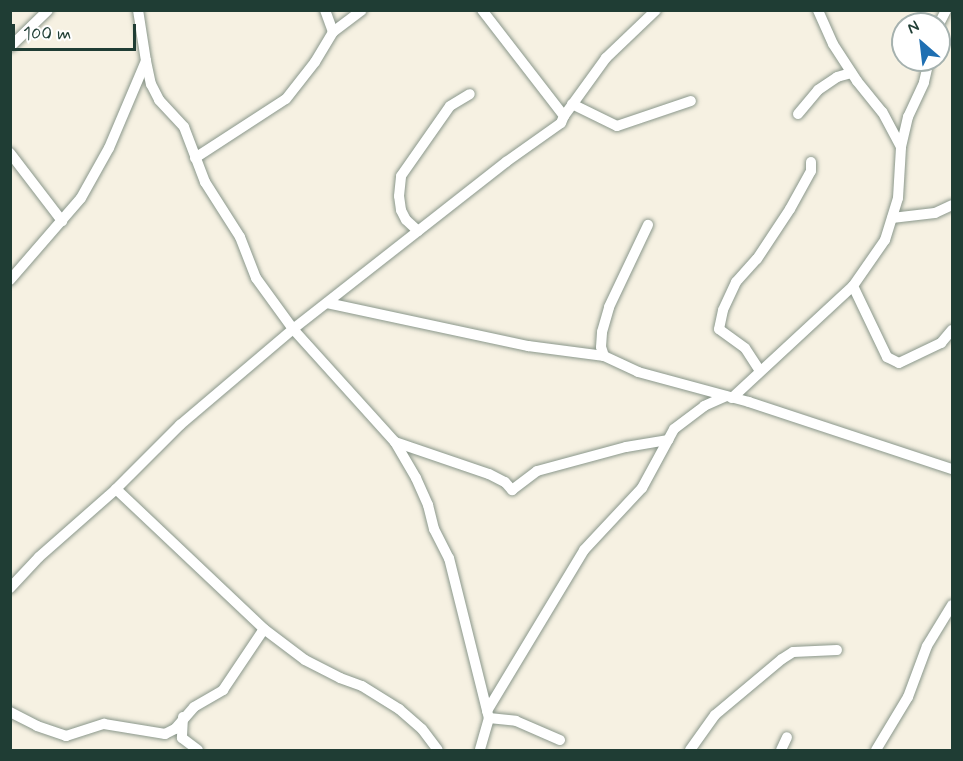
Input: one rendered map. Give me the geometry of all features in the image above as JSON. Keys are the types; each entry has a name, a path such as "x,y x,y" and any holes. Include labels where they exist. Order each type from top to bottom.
{"street":[{"path":"10,47 48,10"},
{"path":"138,10 146,62 155,92 184,128 205,182 240,237 256,278 292,329 395,442 424,496 434,529 448,558 488,715"},
{"path":"325,10 333,32"},
{"path":"195,158 286,99 315,62 333,32 362,10"},
{"path":"482,10 564,116"},
{"path":"10,588 39,557 116,489 180,426 292,329 506,162 561,123 606,58 656,10"},
{"path":"818,10 833,44 851,73 882,112 901,147"},
{"path":"10,280 81,198 96,174 146,62"},
{"path":"480,750 488,715 584,550 642,488 668,440 686,417 704,406 729,397 760,371 853,286 885,240 898,198 901,147 908,117 926,72"},
{"path":"798,114 818,90 837,77 851,73"},
{"path":"418,231 403,215 399,196 401,176 450,106 470,94"},
{"path":"572,104 617,126 691,101"},
{"path":"10,153 62,221"},
{"path":"760,371 745,348 719,329 723,310 736,282 757,259 785,218 811,171 811,162"},
{"path":"892,218 935,213 952,205"},
{"path":"604,356 601,347 602,332 609,307 648,225"},
{"path":"853,286 887,357 899,363 941,343 952,330"},
{"path":"327,303 528,346 604,356 638,372 729,397 952,469"},
{"path":"395,442 489,474 505,482 512,490 537,471 627,447 668,440"},
{"path":"116,489 264,629 305,660 340,678 362,686 399,709 422,729 438,750"},
{"path":"876,750 908,697 927,646 952,605"},
{"path":"10,712 31,724 66,736 104,724 165,734 174,729 194,706 223,690 264,629"},
{"path":"690,750 715,715 782,658 794,652 837,650"},
{"path":"488,715 516,722 560,740"},
{"path":"183,716 182,738 198,750"},
{"path":"781,750 787,736"}]}
